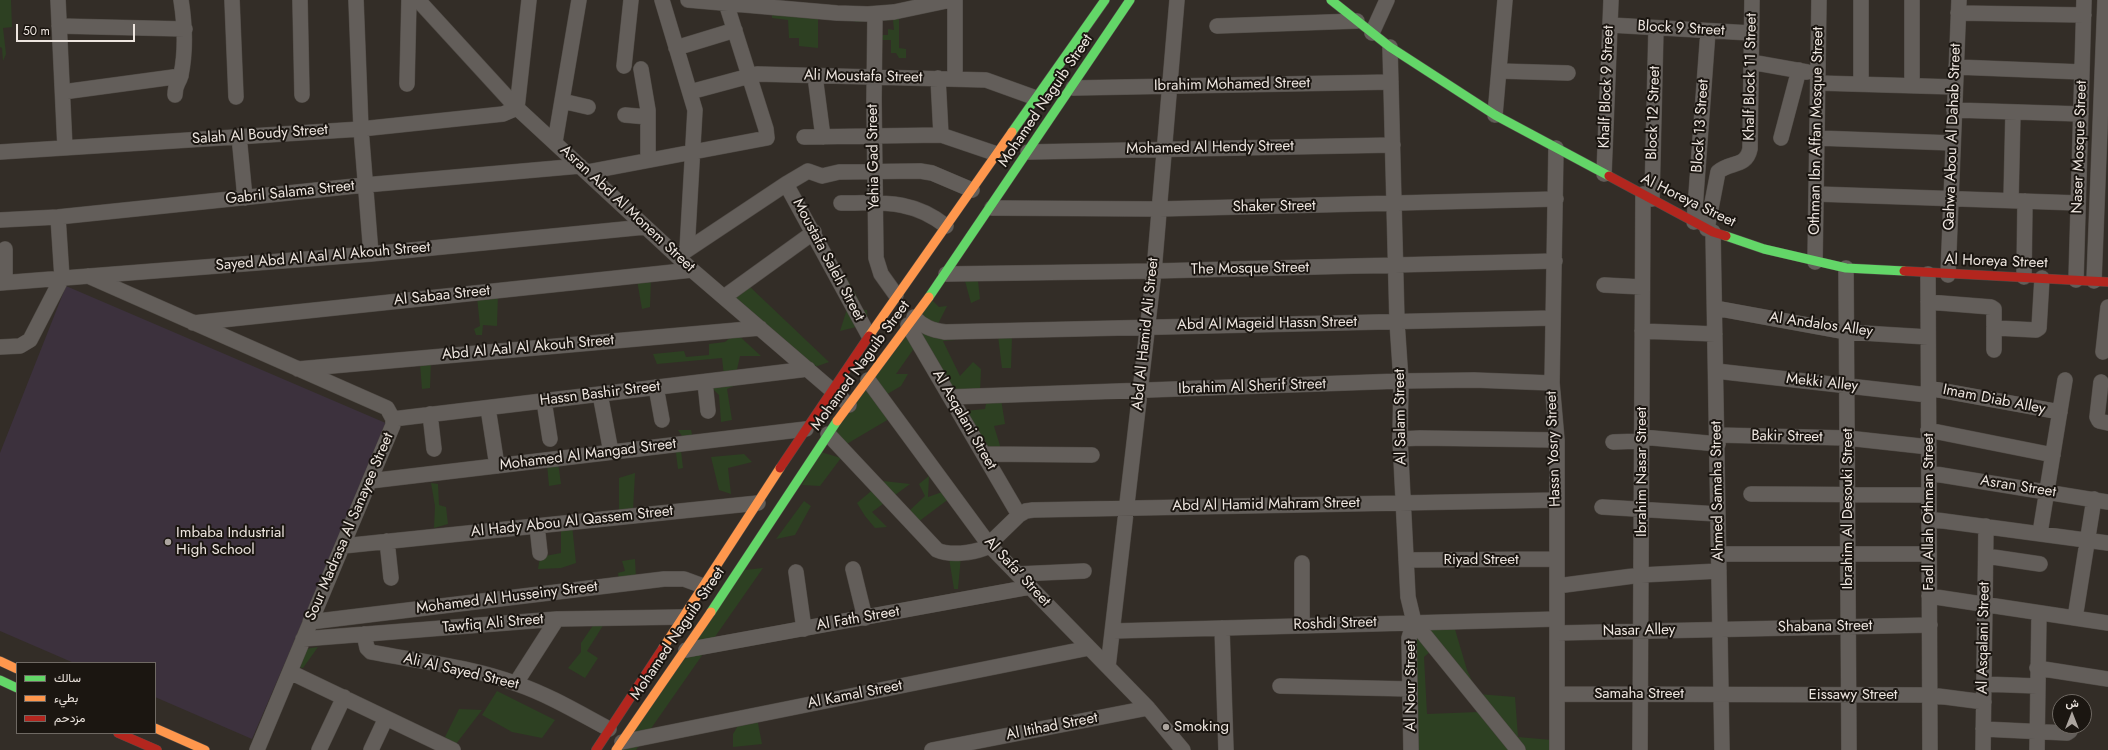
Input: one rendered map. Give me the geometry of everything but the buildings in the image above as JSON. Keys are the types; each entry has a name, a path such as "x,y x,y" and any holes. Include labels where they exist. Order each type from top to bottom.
{"main road":[{"name":"Mohamed Naguib Street","path":"596,750 831,390 896,295 972,190 1105,0"},
{"name":"Mohamed Naguib Street","path":"619,746 686,650 828,434 946,274 992,208 1130,0"},
{"name":"Al Horeya Street","path":"1334,1 1390,47 1495,115 1705,227 1764,249 1846,268 1928,274 2042,278 2101,282"},
{"path":"0,661 16,669"},
{"path":"0,680 16,688"},
{"path":"156,728 205,750"},
{"path":"120,734 157,750"}],"street":[{"path":"58,0 65,148"},
{"path":"175,95 175,86 180,76 185,29 181,0"},
{"path":"232,0 236,97"},
{"path":"300,0 302,95"},
{"path":"356,0 361,129 371,254"},
{"path":"407,84 409,0"},
{"name":"Asran Abd Al Monem Street","path":"418,0 517,108 645,227 682,253 692,270 849,405"},
{"path":"517,108 529,0"},
{"path":"554,142 578,0"},
{"path":"624,66 631,0"},
{"path":"662,0 695,110 682,253"},
{"path":"697,0 806,5 894,12 932,2 951,0"},
{"path":"954,79 955,0"},
{"name":"Abd Al Hamid Ali Street","path":"1108,667 1154,271 1177,0"},
{"path":"1372,33 1388,0"},
{"path":"1495,115 1505,0"},
{"name":"Khalf Block 9 Street","path":"1604,174 1611,0"},
{"name":"Khalf Block 11 Street","path":"1705,227 1718,172 1722,169 1744,161 1748,157 1750,149 1752,0"},
{"name":"Othman Ibn Affan Mosque Street","path":"1816,262 1819,0"},
{"path":"1861,0 1861,84"},
{"path":"1912,0 1912,86"},
{"name":"Naser Mosque Street","path":"2076,280 2084,0"},
{"path":"733,2 735,30 750,74"},
{"path":"1958,6 2084,15"},
{"name":"Qahwa Abou Al Dahab Street","path":"1948,275 1958,6"},
{"name":"Naser Mosque Street","path":"2101,282 2106,6"},
{"name":"Yehia Gad Street","path":"870,9 874,77 874,203 878,267 896,295"},
{"path":"1217,26 1357,21"},
{"name":"Block 9 Street","path":"1610,25 1751,33"},
{"path":"59,26 185,29"},
{"name":"Block 12 Street","path":"1647,197 1656,28"},
{"path":"676,48 735,30"},
{"name":"Block 13 Street","path":"1705,227 1708,30"},
{"name":"Al Salam Street","path":"1390,47 1397,322 1402,381 1400,439 1402,504 1408,597 1414,622 1518,750"},
{"path":"1751,62 1798,70 1818,78 1861,84 1955,87"},
{"path":"1956,67 2082,72"},
{"path":"641,69 648,117 648,160"},
{"path":"1781,138 1798,70"},
{"path":"1499,71 1568,73"},
{"name":"Ali Moustafa Street","path":"690,92 750,74 938,78 994,82 1036,98"},
{"name":"Gabril Salama Street","path":"0,220 58,217 365,185 583,169 648,160 764,140 766,138 766,129 750,74"},
{"path":"62,92 180,76"},
{"path":"816,76 823,137"},
{"path":"938,78 941,135"},
{"name":"Ibrahim Mohamed Street","path":"1073,88 1391,82"},
{"path":"562,101 588,107"},
{"name":"Salah Al Boudy Street","path":"0,152 361,129 496,115 517,108"},
{"path":"1954,110 2080,114"},
{"path":"2013,112 2024,278"},
{"path":"625,116 648,117"},
{"path":"804,137 941,135 997,154"},
{"path":"239,136 245,198"},
{"path":"1817,138 1953,143"},
{"name":"Mohamed Al Hendy Street","path":"1028,152 1164,148 1392,145"},
{"name":"Hassn Yosry Street","path":"1556,148 1552,383 1556,440 1557,750"},
{"path":"682,253 786,184 808,172 822,176 839,172 874,173 920,171 932,173 972,190"},
{"name":"Moustafa Saleh Street","path":"786,184 814,232 869,336"},
{"path":"1817,194 2078,203"},
{"name":"Ibrahim Nasar Street","path":"1640,750 1642,287 1647,197"},
{"name":"Shaker Street","path":"992,208 1159,209 1556,199"},
{"path":"841,203 902,204 916,208 932,216 946,226"},
{"path":"0,347 20,346 30,340 62,278 58,217"},
{"name":"Sayed Abd Al Aal Al Akouh Street","path":"3,283 371,254 645,227"},
{"name":"Ahmed Samaha Street","path":"1705,227 1715,308 1722,750"},
{"path":"724,297 814,232"},
{"path":"3,283 5,249"},
{"name":"The Mosque Street","path":"946,274 1396,266 1555,261"},
{"name":"Ibrahim Al Desouki Street","path":"1846,268 1850,750"},
{"name":"Al Sabaa Street","path":"192,323 692,270"},
{"name":"Fadl Allah Othman Street","path":"1928,274 1930,750"},
{"name":"Sour Madrasa Al Sanayee Street","path":"88,276 387,408 393,419 394,425 257,750"},
{"path":"1994,327 1997,329 2038,330 2042,278"},
{"path":"1604,285 1642,287"},
{"path":"1928,302 1991,307 1994,310 1994,350"},
{"path":"2102,352 2108,307"},
{"name":"Al Andalos Alley","path":"1715,308 1846,332 1928,337"},
{"name":"Abd Al Mageid Hassn Street","path":"911,321 933,330 945,332 1148,326 1552,318"},
{"name":"Al Asqalani Street","path":"911,321 951,397 1020,515"},
{"name":"Abd Al Aal Al Akouh Street","path":"297,369 760,328"},
{"path":"1642,331 1715,334"},
{"name":"Hassn Bashir Street","path":"393,419 808,370"},
{"name":"Mekki Alley","path":"1716,371 1847,385 1928,391"},
{"name":"Al Safa' Street","path":"868,380 990,546 1148,708 1183,750"},
{"name":"Ibrahim Al Sherif Street","path":"951,397 1140,392 1402,381 1474,380 1552,383"},
{"path":"2040,533 2065,380"},
{"path":"705,382 708,410"},
{"path":"2101,382 2097,417 2099,421 2108,423"},
{"path":"656,387 662,420"},
{"name":"Imam Diab Alley","path":"1928,391 2060,412"},
{"path":"600,394 611,452"},
{"path":"544,401 550,439"},
{"path":"488,408 497,466"},
{"path":"430,414 434,449"},
{"name":"Mohamed Al Mangad Street","path":"370,481 806,429"},
{"path":"1928,430 2053,455"},
{"path":"828,434 937,550 950,553 979,550 990,546 1020,515"},
{"name":"Bakir Street","path":"1613,442 1642,439 1717,440 1847,438 1929,447"},
{"path":"1400,439 1556,440"},
{"path":"984,454 1092,455"},
{"name":"Asran Street","path":"1929,473 2101,500"},
{"path":"1751,494 1929,495"},
{"name":"Abd Al Hamid Mahram Street","path":"1020,515 1026,511 1033,510 1127,507 1402,504 1556,500"},
{"path":"2075,618 2088,540 2101,500"},
{"name":"Al Hady Abou Al Qassem Street","path":"343,546 758,503"},
{"path":"1602,507 1718,514"},
{"path":"1929,519 2108,543"},
{"path":"537,526 540,553"},
{"name":"Al Asqalani Street","path":"1983,750 1986,526"},
{"path":"387,541 391,578"},
{"path":"1719,554 1929,554"},
{"path":"1986,556 2040,564"},
{"name":"Riyad Street","path":"1406,560 1556,559"},
{"path":"1302,562 1302,625"},
{"path":"853,569 865,618"},
{"path":"1018,574 1084,571"},
{"path":"1557,586 1641,575 1719,571"},
{"path":"796,572 804,629"},
{"name":"Mohamed Al Husseiny Street","path":"310,622 664,578 684,579 703,586"},
{"name":"Al Fath Street","path":"686,650 1030,588"},
{"path":"1929,596 2108,623"},
{"path":"2037,750 2039,613"},
{"name":"Tawfiq Ali Street","path":"303,639 557,618 683,617"},
{"path":"516,683 557,618"},
{"name":"Roshdi Street","path":"1113,631 1414,622 1557,626"},
{"name":"Al Nour Street","path":"1411,750 1409,638 1414,622"},
{"name":"Shabana Street","path":"1720,629 1930,625"},
{"name":"Nasar Alley","path":"1557,626 1641,631 1720,629"},
{"path":"1222,628 1226,750"},
{"name":"Ali Al Sayed Street","path":"364,634 367,648 371,652 474,672 516,683 609,729"},
{"name":"Al Kamal Street","path":"619,746 1089,648"},
{"path":"2037,668 2108,679"},
{"path":"290,672 453,750"},
{"path":"1984,684 2037,686"},
{"path":"1280,686 1410,689"},
{"name":"Samaha Street","path":"1557,694 1640,696 1721,694"},
{"name":"Eissawy Street","path":"1721,694 1930,695 1984,702"},
{"path":"319,750 344,697"},
{"name":"Al Itihad Street","path":"932,750 1148,708"},
{"path":"371,750 386,718"},
{"path":"1983,730 2052,732"}],"shaded area":[{"name":"Imbaba Industrial High School","path":"66,286 388,424 252,739 156,697 156,662 72,662 0,631 0,453"}],"green space":[{"path":"0,0 11,0 12,27 3,28 6,54 3,61 2,48 0,47"},
{"path":"772,7 818,19 818,48 799,46 799,38 789,38 788,20 772,18"},
{"path":"854,11 909,15 899,19 899,48 906,49 906,58 899,58 896,53 891,53 891,40 880,40 880,35 888,35 888,29 894,30 893,20 855,22"},
{"path":"845,275 859,300 855,309 867,310 868,324 840,331 847,309 836,283"},
{"path":"651,277 650,307 642,309 637,280"},
{"path":"965,281 978,281 980,299 971,303"},
{"path":"748,285 829,362 812,368 731,298"},
{"path":"498,293 497,326 483,325 482,335 476,335 474,329 480,326 477,297"},
{"path":"932,300 939,307 947,306 936,328 956,335 955,340 943,341 960,376 973,362 981,369 980,393 953,393 913,326"},
{"path":"736,333 761,356 740,356 736,374 724,376 722,358 657,364 653,354 684,351 686,357 709,355 709,344 725,342"},
{"path":"908,334 915,347 896,374 908,374 901,386 884,396 872,381"},
{"path":"998,336 1012,336 1011,368 1002,368"},
{"path":"431,361 430,388 422,389 420,364"},
{"path":"738,384 727,389 732,420 721,422 719,395 709,385"},
{"path":"868,387 889,419 845,445 834,433"},
{"path":"987,399 1001,399 1005,424 994,426 1001,449 986,448 965,411 985,409"},
{"path":"678,430 691,430 693,439 681,451 683,468 678,469 676,453 667,450 684,439"},
{"path":"821,452 841,458 820,486 802,485"},
{"path":"744,454 752,462 728,468 731,494 719,490 711,457"},
{"path":"558,462 561,484 549,486 547,464"},
{"path":"635,473 633,510 619,511 619,478"},
{"path":"929,476 928,497 945,491 950,498 918,522 908,512 925,496 919,484"},
{"path":"883,481 910,484 872,512 887,527 875,528 857,503"},
{"path":"431,483 438,484 439,505 446,507 448,524 434,528 435,506"},
{"path":"804,501 811,506 795,535 776,539"},
{"path":"572,525 576,563 561,568 538,569 540,557 561,553 561,526"},
{"path":"961,556 958,589 954,589 949,558"},
{"path":"635,559 636,579 619,580 618,573 625,571 622,561"},
{"path":"763,568 636,750 620,750 744,570"},
{"path":"596,621 604,624 587,651 598,658 585,678 568,668 581,652 581,643"},
{"path":"1421,626 1454,626 1467,670 1478,694 1515,697 1518,737 1552,740 1552,750 1522,750"},
{"path":"1411,630 1431,651 1424,657 1427,714 1478,712 1513,750 1412,750"},
{"path":"318,647 303,668 295,666 305,649"},
{"path":"497,691 555,720 542,738 512,732 482,715"},
{"path":"459,709 482,710 456,744 445,737"},
{"path":"757,718 762,744 733,747 733,734 740,722"}],"traffic: fast":[{"path":"1012,132 1105,0"},
{"path":"929,297 1130,0"},
{"path":"1331,0 1390,47 1495,115 1609,176"},
{"path":"1726,236 1764,249 1846,268 1904,271"},
{"path":"711,612 837,421"},
{"path":"0,680 16,688"}],"traffic: slow":[{"path":"869,336 1012,132"},
{"path":"837,421 929,297"},
{"path":"663,648 780,468"},
{"path":"616,750 711,612"},
{"path":"0,661 16,669"},
{"path":"156,728 205,750"}],"traffic: jam":[{"path":"1609,176 1713,232 1726,236"},
{"path":"1904,271 2108,282"},
{"path":"780,468 869,336"},
{"path":"596,750 663,648"},
{"path":"120,734 157,750"}],"place":[{"name":"Imbaba Industrial High School","path":"168,542"},
{"name":"Smoking","path":"1166,727"}]}
